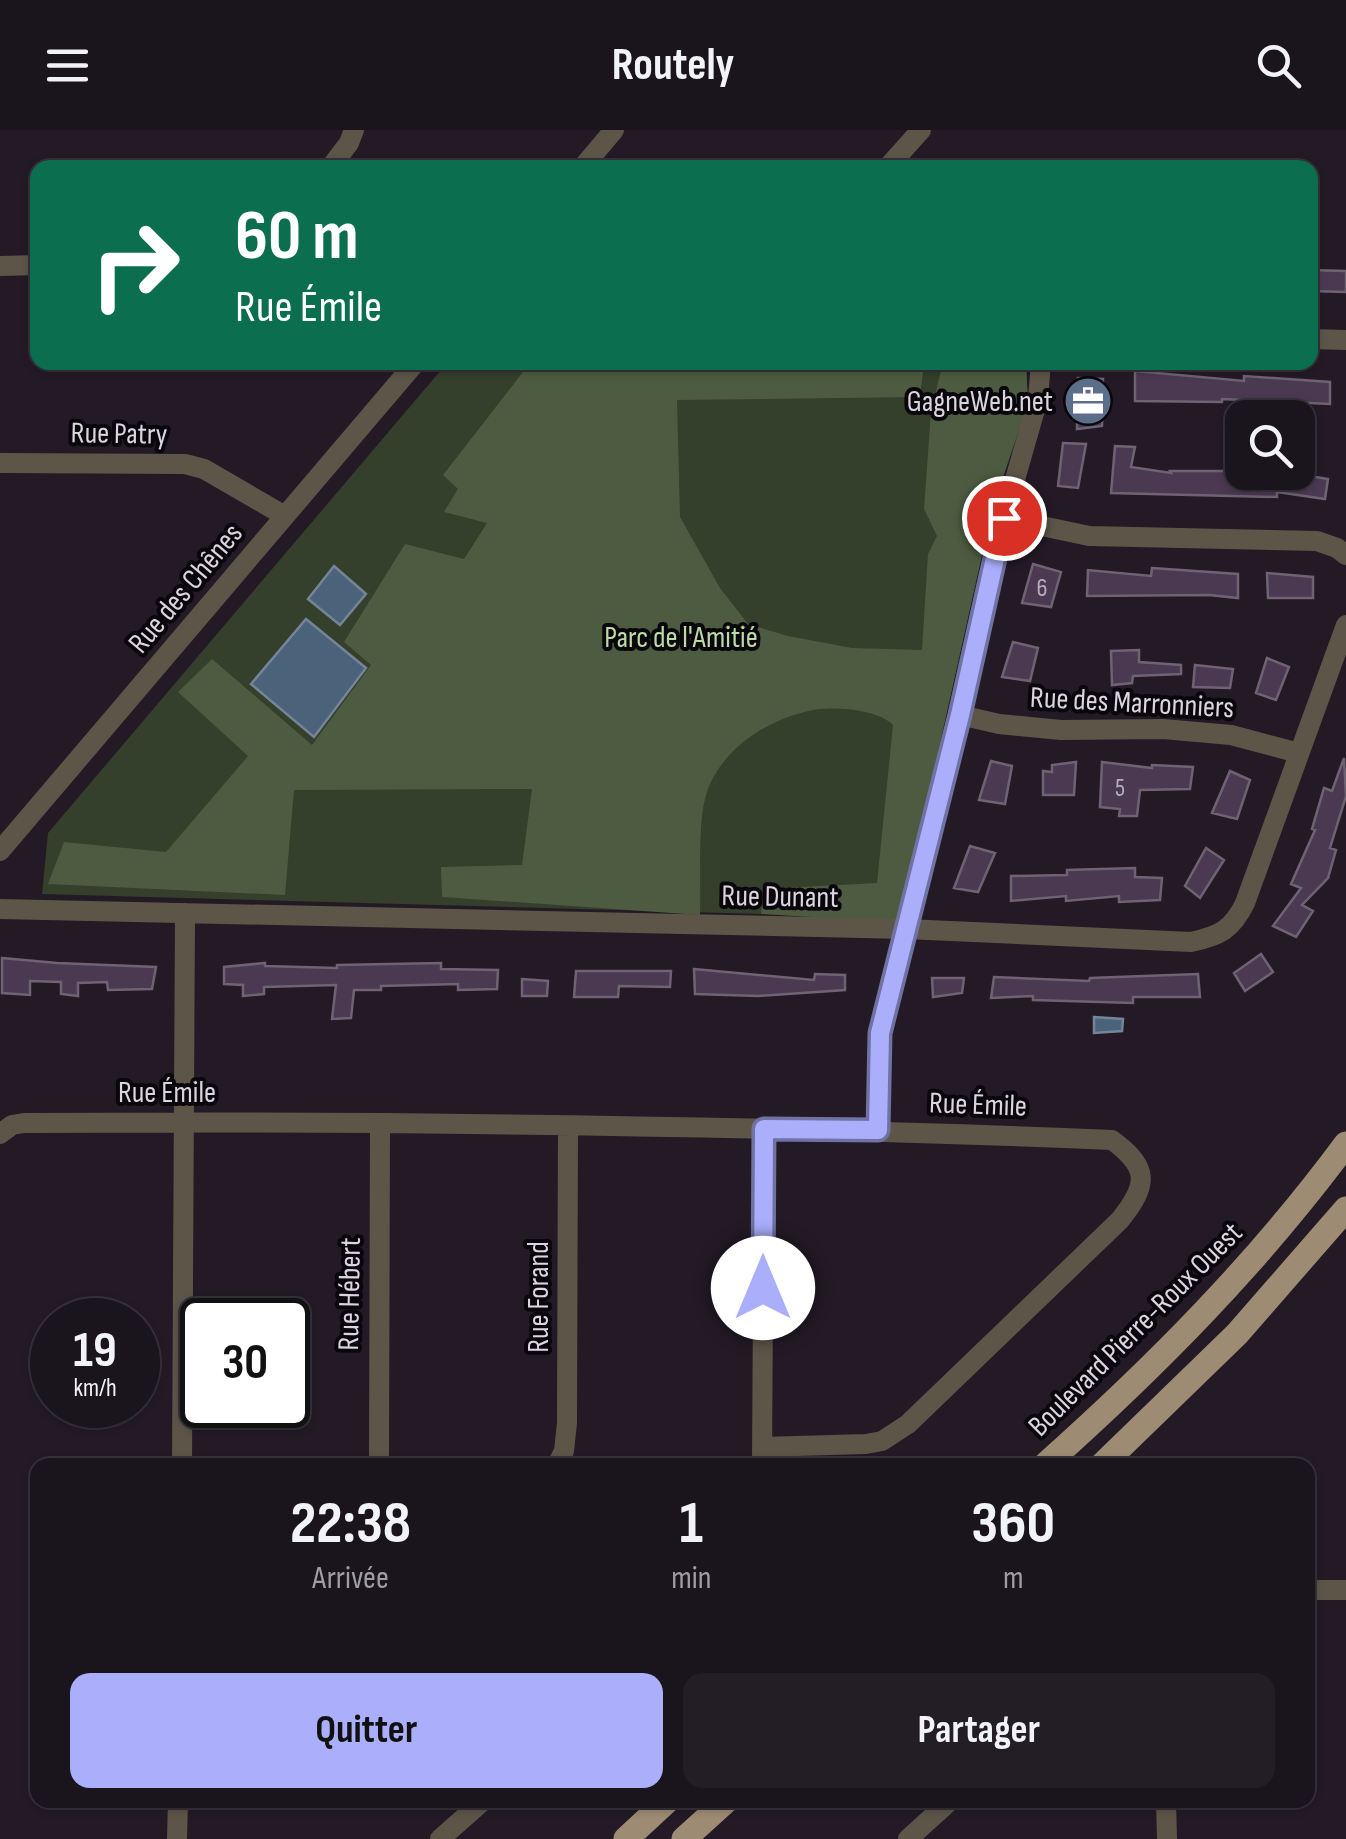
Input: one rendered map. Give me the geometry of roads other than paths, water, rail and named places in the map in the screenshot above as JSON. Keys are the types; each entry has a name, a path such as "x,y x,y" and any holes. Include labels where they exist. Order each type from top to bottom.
{"main road":[{"name":"Boulevard Pierre-Roux Ouest","path":"1053,1458 1123,1396 1220,1299 1346,1144"},
{"path":"1109,1458 1238,1334 1346,1209"},
{"path":"626,1839 659,1808"},
{"path":"684,1839 718,1808"}],"street":[{"path":"336,160 354,130"},
{"path":"589,160 614,130"},
{"path":"894,160 921,130"},
{"path":"0,266 30,265"},
{"path":"1318,340 1346,340"},
{"name":"Rue des Chênes","path":"0,852 409,370"},
{"path":"878,1130 880,1033 960,715 1004,518 1038,399 1040,370"},
{"name":"Rue Patry","path":"0,463 185,464 204,469 285,516"},
{"path":"1004,518 1089,536 1316,541 1346,555"},
{"name":"Rue Dunant","path":"0,909 906,929 1191,942 1219,936 1231,927 1245,904 1346,625"},
{"name":"Rue des Marronniers","path":"960,715 999,724 1061,730 1231,735 1300,753"},
{"path":"182,1458 186,913"},
{"name":"Rue Émile","path":"0,1134 12,1125 24,1123 183,1122 878,1130 1112,1140 1138,1165 1140,1196 1120,1220 894,1435 851,1446 762,1456"},
{"name":"Rue Hébert","path":"379,1458 380,1124"},
{"name":"Rue Forand","path":"561,1458 568,1423 568,1126"},
{"path":"762,1456 764,1129"},
{"path":"1315,1590 1346,1590"},
{"path":"177,1839 178,1808"},
{"path":"440,1839 475,1808"},
{"path":"908,1839 941,1808"},
{"path":"1166,1808 1167,1839"}],"water":[{"path":"334,566 366,594 340,625 308,599"},
{"path":"306,619 366,668 314,737 251,684"},
{"path":"1094,1017 1123,1019 1122,1031 1094,1033"}],"place":[{"name":"GagneWeb.net","path":"1088,401"}],"park label":[{"name":"Parc de l'Amitié","path":"681,637"}]}
